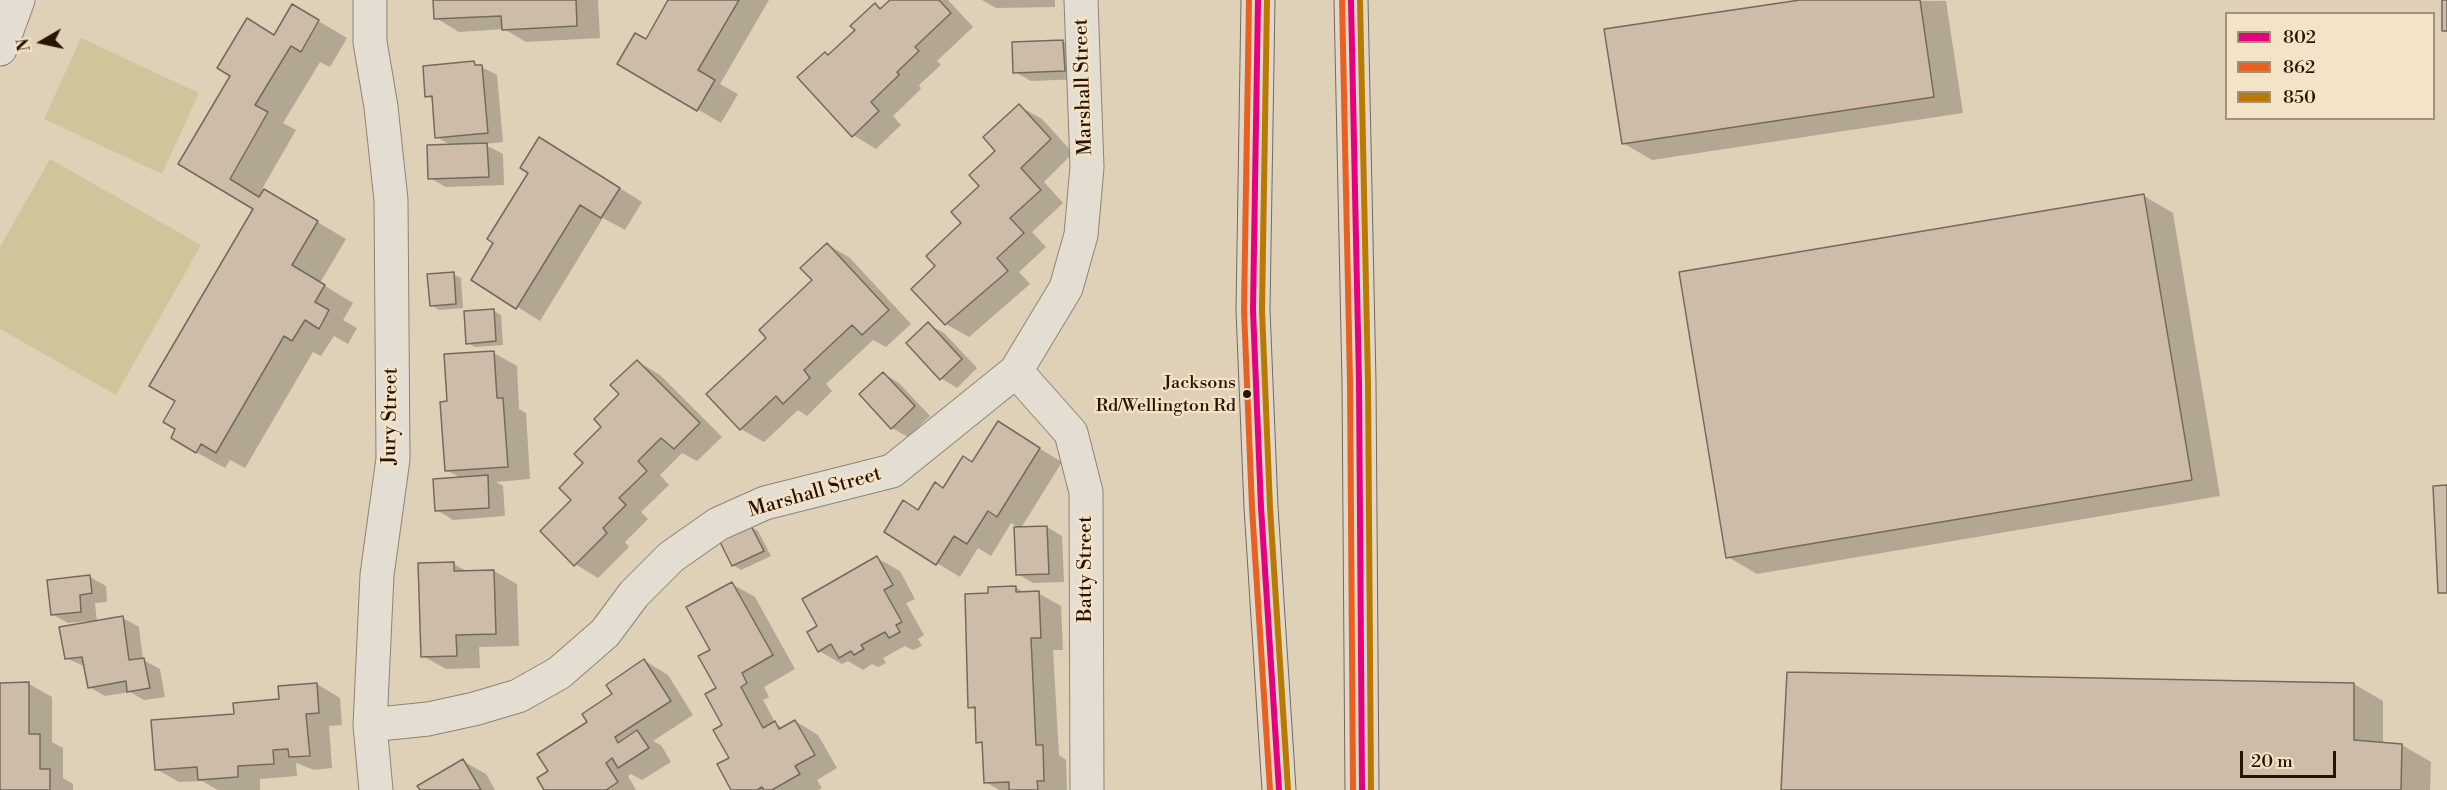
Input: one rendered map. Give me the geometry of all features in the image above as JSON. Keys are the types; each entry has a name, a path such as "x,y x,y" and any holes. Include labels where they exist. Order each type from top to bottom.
{"highway":[{"path":"1258,0 1253,310 1261,507 1279,790"},
{"path":"1351,0 1359,382 1362,790"}],"street":[{"path":"0,49 18,0"},
{"name":"Jury Street","path":"352,0 370,42"},
{"name":"Jury Street","path":"370,0 370,42 381,107 391,200 393,448 377,575 370,725 376,790"},
{"name":"Marshall Street","path":"370,725 428,719 474,710 518,696 549,679 605,633 634,594 671,556 718,524 765,503 892,471 1016,371 1066,288 1081,235 1087,167 1081,0"},
{"name":"Batty Street","path":"1016,371 1071,433 1086,492 1087,790"}],"shaded area":[{"path":"81,38 199,93 162,174 44,119"},
{"path":"50,159 201,245 116,395 0,329 0,247"}],"building":[{"path":"433,0 576,0 577,26 502,30 501,16 434,19"},
{"path":"668,0 739,0 698,70 715,80 697,111 617,64 635,33 646,39"},
{"path":"890,0 939,0 951,13 915,47 919,51 897,72 899,75 871,102 879,111 852,137 797,77 825,52 828,55 855,30 850,26 875,3 880,9"},
{"path":"1800,0 1920,0 1934,97 1622,144 1604,29"},
{"path":"2442,0 2447,0 2447,31 2442,31"},
{"path":"292,4 319,20 301,52 291,46 255,105 268,112 230,179 259,197 264,189 318,221 292,265 325,285 315,302 329,310 319,329 305,320 292,341 284,336 216,453 201,444 196,453 171,438 175,429 163,422 175,401 149,386 253,209 178,164 230,76 217,68 247,18 274,35"},
{"path":"1063,40 1065,71 1013,73 1012,42"},
{"path":"474,61 475,65 482,65 488,133 435,138 432,96 425,97 423,66"},
{"path":"1019,104 1051,139 1021,168 1041,190 1010,218 1024,233 997,258 1008,271 945,325 911,289 935,266 926,256 961,223 951,212 979,186 969,175 995,151 983,137"},
{"path":"539,137 620,188 601,218 580,205 516,309 471,280 493,243 487,239 528,173 520,168"},
{"path":"487,143 489,177 428,179 427,145"},
{"path":"2144,194 2192,480 1726,558 1679,272"},
{"path":"827,243 889,310 862,335 852,325 804,370 810,378 783,404 776,396 740,430 706,394 766,338 759,330 812,280 800,268"},
{"path":"454,272 456,304 430,306 427,274"},
{"path":"494,309 496,341 466,344 464,311"},
{"path":"928,322 962,359 940,380 906,343"},
{"path":"494,351 497,398 503,398 508,467 445,471 440,402 447,401 444,354"},
{"path":"637,360 700,423 674,449 661,438 638,461 647,471 619,498 626,505 603,528 607,533 574,566 540,531 571,500 559,488 583,463 574,454 601,427 594,419 619,394 610,385"},
{"path":"883,372 915,406 891,429 859,394"},
{"path":"998,421 1040,448 997,517 988,511 967,544 954,536 936,565 884,532 903,500 918,510 935,482 943,488 963,456 972,462"},
{"path":"488,475 489,508 435,511 433,479"},
{"path":"2447,485 2447,593 2438,593 2433,486"},
{"path":"750,524 764,551 732,566 719,540"},
{"path":"1047,526 1049,574 1016,575 1014,527"},
{"path":"877,556 893,585 884,590 902,622 896,625 900,632 889,638 885,632 861,645 864,649 854,655 851,651 839,658 831,644 818,652 807,632 817,626 802,599"},
{"path":"454,562 454,571 494,570 496,634 456,635 457,656 421,657 418,563"},
{"path":"90,575 92,593 80,595 81,612 51,615 47,580"},
{"path":"732,582 773,655 742,673 747,683 741,687 763,728 775,721 779,729 795,720 815,755 795,766 800,774 772,790 764,790 762,787 757,790 731,790 717,764 729,758 713,730 722,725 705,694 716,688 698,656 710,650 686,607"},
{"path":"1016,586 1016,592 1039,591 1041,638 1031,638 1036,745 1043,745 1044,781 1037,781 1038,790 1009,790 1009,782 984,783 982,742 976,743 975,707 968,708 965,594 988,593 988,587"},
{"path":"123,616 129,660 144,658 150,688 127,692 126,681 88,688 82,657 65,659 59,627"},
{"path":"644,659 671,701 615,737 618,743 637,730 649,748 618,768 612,758 606,763 618,782 606,790 544,790 537,778 548,771 537,754 587,722 582,714 612,694 606,685"},
{"path":"1787,672 2354,683 2354,740 2402,744 2401,790 1781,790"},
{"path":"29,682 29,734 40,734 40,769 50,769 50,790 0,790 0,683"},
{"path":"317,683 319,713 306,714 310,756 289,757 288,749 273,750 274,764 238,766 238,777 198,780 197,767 155,770 151,720 234,714 233,703 279,699 278,686"},
{"path":"463,759 481,790 420,790 417,786"}],"transit line":[{"name":"862","path":"1249,0 1244,310 1252,508 1270,790"},
{"name":"802","path":"1258,0 1253,310 1261,507 1279,790"},
{"name":"850","path":"1267,0 1262,310 1270,507 1288,789"},
{"name":"862","path":"1342,0 1350,382 1353,790"},
{"name":"802","path":"1351,0 1359,382 1362,790"},
{"name":"850","path":"1360,0 1368,382 1371,790"}],"place":[{"name":"Jacksons Rd/Wellington Rd","path":"1247,394"}]}
